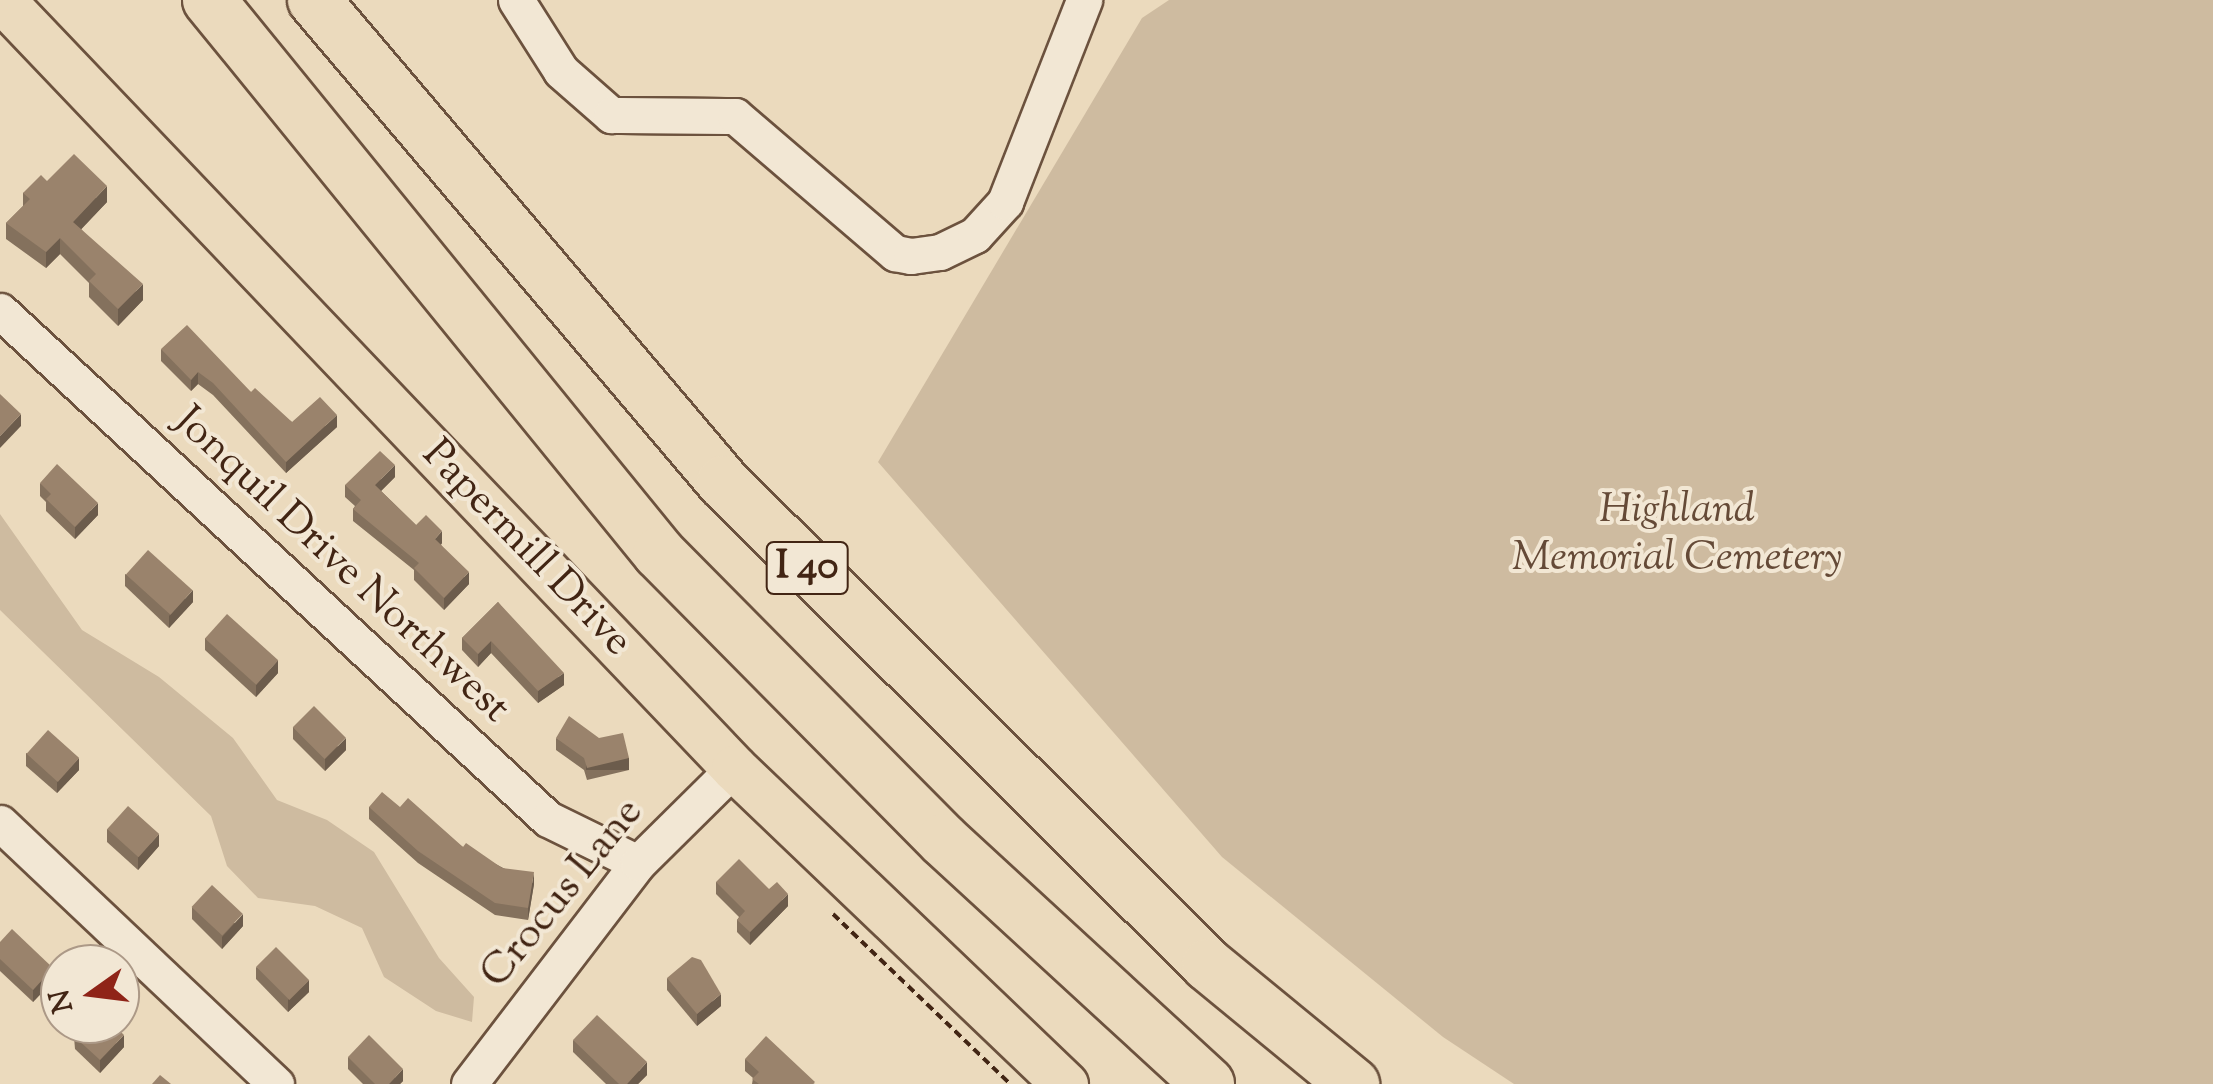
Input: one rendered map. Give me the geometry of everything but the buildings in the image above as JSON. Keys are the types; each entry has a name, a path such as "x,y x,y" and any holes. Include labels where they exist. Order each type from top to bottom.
{"highway":[{"name":"I 40","path":"209,0 659,553 944,840 1208,1084"},
{"name":"I 40","path":"314,0 724,482 1208,965 1353,1084"}],"main road":[{"name":"Papermill Drive","path":"2,0 734,768 1065,1084"}],"street":[{"path":"516,0 561,71 612,115 735,116 896,253 911,256 940,252 975,235 1005,202 1084,0"},
{"name":"Jonquil Drive Northwest","path":"0,310 548,819 638,863"},
{"name":"Crocus Lane","path":"469,1084 638,863 734,768"},
{"path":"0,824 276,1084"}],"green space":[{"name":"Highland Memorial Cemetery","path":"1169,0 2213,0 2213,1084 1514,1084 1443,1037 1222,857 878,462 1142,18"},
{"path":"0,514 82,630 159,677 233,738 277,800 327,820 374,852 439,958 474,997 472,1022 436,1011 384,977 362,928 315,906 258,898 227,866 211,816 0,610"}]}
